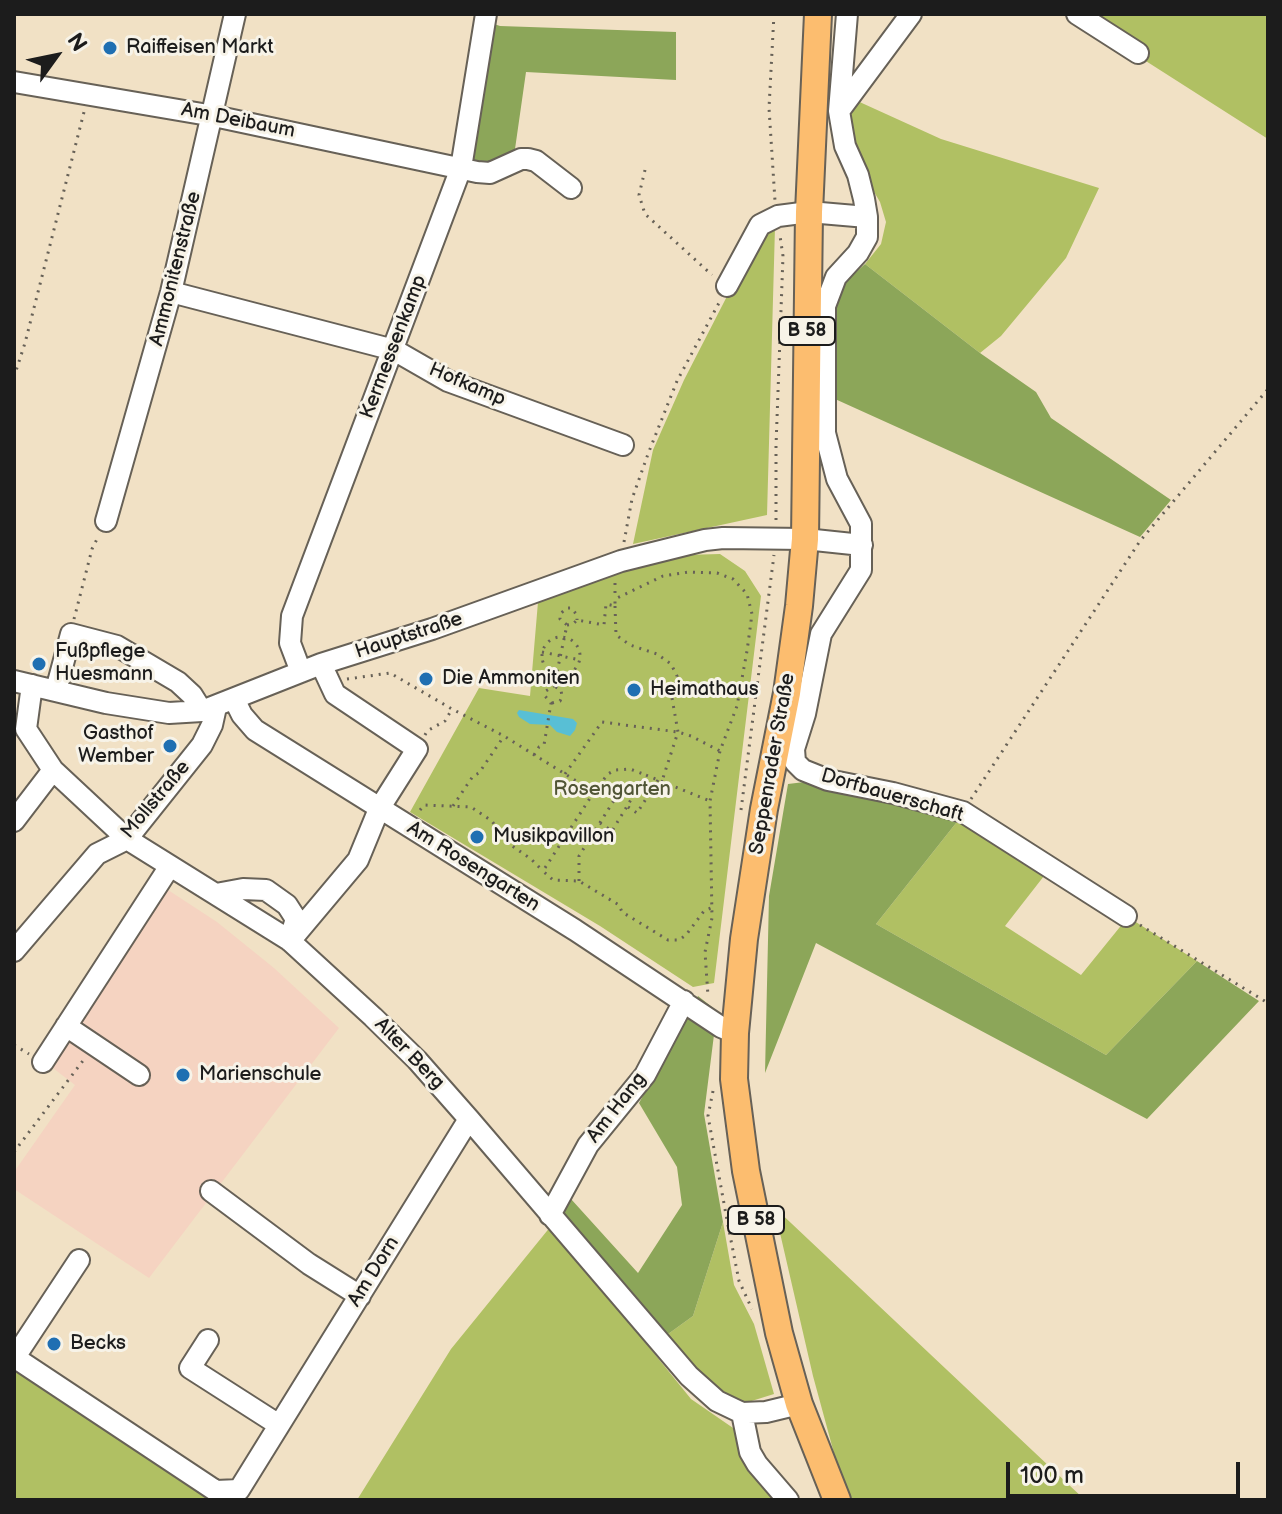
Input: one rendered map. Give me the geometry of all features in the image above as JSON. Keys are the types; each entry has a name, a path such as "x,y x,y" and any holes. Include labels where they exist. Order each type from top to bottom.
{"main road":[{"name":"Seppenrader Straße","path":"818,14 809,212 805,539 799,606 744,939 721,1025 734,1079 746,1171 779,1333 799,1404 837,1500"}],"street":[{"name":"Ammonitenstraße","path":"106,521 171,292 214,116 235,14"},
{"name":"Kermessenkamp","path":"330,684 311,668 290,643 292,616 461,168 486,14"},
{"name":"Dorfbauerschaft","path":"847,14 839,111 845,146 858,175 867,217 867,237 858,253 836,277 825,306 825,433 837,479 861,524 861,570 821,634 805,714 794,749 795,762 803,770 828,780 963,812 1126,916"},
{"path":"839,111 911,14"},
{"path":"1077,14 1138,53"},
{"name":"Am Deibaum","path":"14,82 214,116 490,173 521,159 528,159 536,161 571,188"},
{"path":"727,286 760,225 778,216 809,212 867,217"},
{"name":"Hofkamp","path":"171,292 394,350 448,381 623,445"},
{"name":"Hauptstraße","path":"23,683 106,703 169,713 217,706 311,668 432,629 621,561 705,540 776,538 862,545"},
{"name":"Am Rosengarten","path":"56,690 71,634 117,646 166,674 192,695 242,715 255,730 721,1025"},
{"name":"Alter Berg","path":"23,683 20,734 53,770 127,839 290,940 417,1060 689,1376 717,1401 742,1413"},
{"path":"290,940 358,860 379,809 417,749 335,694 330,684"},
{"name":"Mollstraße","path":"14,951 97,854 127,839 202,745 217,706"},
{"path":"14,821 53,770"},
{"path":"43,1062 170,866"},
{"path":"216,894 243,889 266,890 287,905 296,919 290,940"},
{"name":"Am Hang","path":"550,1215 588,1145 645,1075 684,1001"},
{"path":"66,1026 139,1075"},
{"name":"Am Dorn","path":"14,1357 216,1491 239,1490 469,1119"},
{"path":"211,1191 309,1264 360,1296"},
{"path":"14,1357 79,1260"},
{"path":"208,1340 190,1368 279,1425"},
{"path":"788,1500 750,1452 742,1413 766,1412 799,1404"}],"path":[{"path":"746,760 776,538 783,256 769,108 774,14"},
{"path":"14,377 89,93"},
{"path":"621,561 632,499 648,454 677,381 727,286 645,214 639,195 645,170"},
{"path":"963,812 1140,541 1268,389"},
{"path":"78,601 92,549 106,521"},
{"path":"628,807 637,813 660,780 678,732 672,698 677,676 671,664 657,654 630,645 616,635 615,599 663,576 689,572 717,573 733,579 747,594 752,614 737,706 720,751 710,801 712,918 705,952 708,1001 721,1025"},
{"path":"577,620 604,625 606,604 615,606"},
{"path":"567,625 560,619 562,610 571,608 577,620"},
{"path":"567,625 577,620"},
{"path":"554,686 561,690 562,697 556,704 545,696 554,686 567,625"},
{"path":"564,637 575,643 580,660 569,674 557,675 545,667 542,652 550,640 564,637"},
{"path":"542,652 580,660"},
{"path":"330,684 390,673 504,736 594,792"},
{"path":"534,755 544,745 551,703"},
{"path":"417,749 427,731 445,721 452,709"},
{"path":"565,774 602,722 678,732 720,751"},
{"path":"453,806 504,736"},
{"path":"543,871 594,792 615,770 630,769 710,801"},
{"path":"600,823 612,831 646,775"},
{"path":"579,881 579,856 623,786 635,793"},
{"path":"409,826 424,805 471,807 492,821 505,841 531,859 553,880 579,881 668,940 679,940 686,935 704,911 711,908"},
{"path":"1126,916 1268,1003"},
{"path":"14,1152 95,1045"}],"shaded area":[{"name":"Marienschule","path":"165,888 217,922 274,968 339,1028 149,1278 14,1189 14,1172 75,1085 49,1065"}],"green space":[{"path":"1070,14 1268,14 1268,139 1138,56"},
{"path":"488,22 500,26 676,32 676,80 526,72 511,177 472,167"},
{"path":"853,99 941,139 1099,188 1066,258 1001,336 980,353 865,264 881,244 886,222 880,202 866,178 846,118"},
{"path":"775,227 767,515 633,544 653,450 684,380 761,230"},
{"path":"865,264 1036,392 1051,418 1171,500 1140,537 835,399 835,306 844,283"},
{"name":"Rosengarten","path":"720,554 745,571 761,596 714,983 693,987 600,926 410,812 479,688 530,696 538,602 627,570 684,555"},
{"path":"829,779 964,813 876,924 1106,1055 1197,961 1259,1001 1147,1119 816,943 765,1073 769,896 788,784"},
{"path":"964,813 1051,867 1005,926 1081,975 1128,917 1197,961 1106,1055 876,924"},
{"path":"698,996 717,1011 704,1114 723,1222 693,1316 664,1337 560,1215 571,1199 638,1273 682,1205 677,1167 639,1103"},
{"path":"774,1207 1085,1500 849,1500 813,1376"},
{"path":"723,1222 734,1285 754,1324 774,1394 742,1404 699,1379 664,1337 693,1316"},
{"path":"551,1226 691,1399 736,1430 778,1500 357,1500 451,1349"},
{"path":"14,1361 226,1500 14,1500"}],"water":[{"path":"519,710 573,719 577,723 575,730 570,736 557,732 550,725 530,724 519,717"}],"place":[{"name":"Raiffeisen Markt","path":"110,48"},
{"name":"Fußpflege Huesmann","path":"39,664"},
{"name":"Die Ammoniten","path":"426,679"},
{"name":"Heimathaus","path":"634,690"},
{"name":"Gasthof Wember","path":"170,746"},
{"name":"Musikpavillon","path":"477,837"},
{"name":"Marienschule","path":"183,1075"},
{"name":"Becks","path":"54,1344"}]}
